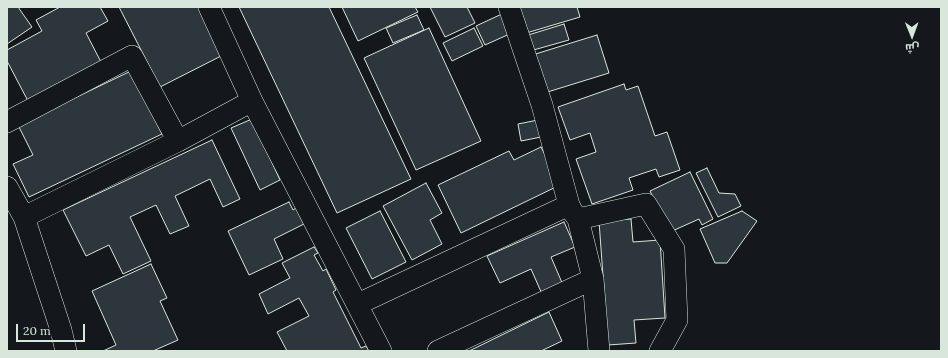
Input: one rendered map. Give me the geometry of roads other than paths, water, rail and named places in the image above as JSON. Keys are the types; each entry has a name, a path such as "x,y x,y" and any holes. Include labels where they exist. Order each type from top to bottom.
{"street":[{"path":"209,7 252,101 381,351"},
{"path":"509,7 542,106 593,279 599,351"},
{"path":"7,122 132,56 178,141"},
{"path":"24,217 178,141 252,101"},
{"path":"7,187 24,217 61,330 66,351"},
{"path":"358,304 574,212 646,204 674,249 677,320 660,351"},
{"path":"438,351 593,279"}]}
